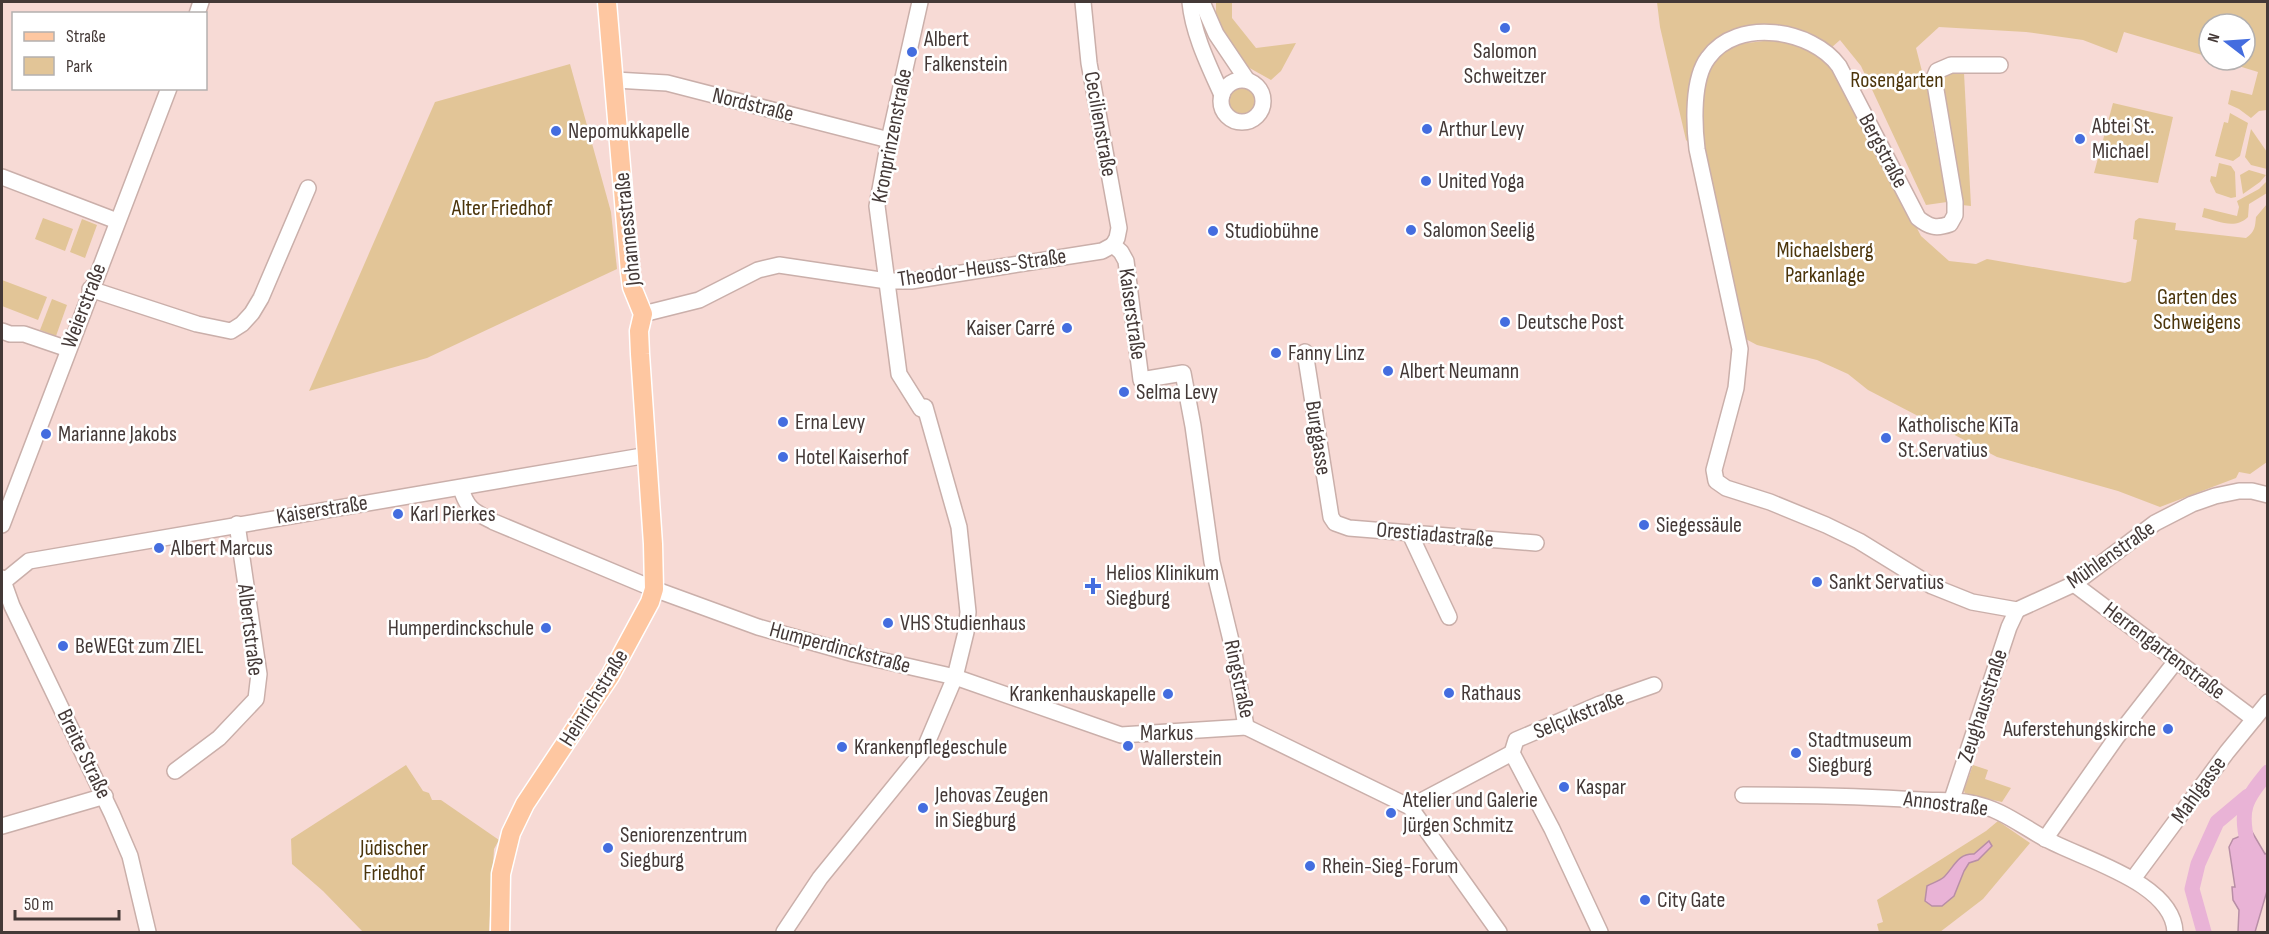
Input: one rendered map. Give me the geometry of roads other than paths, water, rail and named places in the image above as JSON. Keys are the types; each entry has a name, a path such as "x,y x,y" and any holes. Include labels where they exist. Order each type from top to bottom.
{"main road":[{"name":"Johannesstraße","path":"607,2 630,272 632,287 643,314 639,331 648,455"},
{"name":"Heinrichstraße","path":"500,933 501,874 511,833 525,804 610,676 650,602 654,589 648,455"}],"street":[{"name":"Kronprinzenstraße","path":"784,933 820,878 924,750 955,677 966,632 968,612 959,527 923,408 899,374 877,206 889,140 920,2"},
{"name":"Cecilienstraße","path":"1083,2 1089,63 1119,228 1113,245"},
{"path":"1190,2 1200,42 1222,95 1222,108 1231,119 1245,122 1254,118 1262,108 1262,95 1253,83 1246,80 1232,82 1222,95"},
{"path":"1202,2 1215,34 1246,80"},
{"name":"Bergstraße","path":"2000,65 1951,65 1937,71 1934,78 1955,202 1955,215 1950,224 1939,228 1927,225 1918,218 1839,66 1830,54 1804,39 1782,33 1761,33 1736,37 1716,49 1707,59 1699,81 1695,126 1697,149 1740,349 1736,388 1714,470 1716,481 1726,488 1770,502 1859,541 1932,586 1972,602 2017,610"},
{"name":"Nordstraße","path":"615,80 667,83 889,140"},
{"name":"Weierstraße","path":"2,525 90,289 168,90"},
{"path":"2,177 117,221"},
{"path":"90,289 197,324 231,331 242,324 261,298 308,188"},
{"name":"Theodor-Heuss-Straße","path":"643,314 699,300 758,270 779,265 887,281 911,282 1102,251 1113,245"},
{"name":"Kaiserstraße","path":"1113,245 1126,261 1141,380 1184,373"},
{"path":"2,331 10,334 24,334 68,350"},
{"name":"Burggasse","path":"1305,352 1330,510 1335,523"},
{"name":"Ringstraße","path":"1184,373 1212,562 1233,653 1246,727 1410,807 1499,933"},
{"name":"Kaiserstraße","path":"2,581 29,561 648,455"},
{"name":"Humperdinckstraße","path":"461,488 465,502 481,516 654,589 769,630 854,654 955,677 1121,735 1246,727"},
{"name":"Mühlenstraße","path":"2017,610 2074,584 2154,523 2192,504 2239,491 2268,495"},
{"name":"Orestiadastraße","path":"1335,523 1349,528 1536,543"},
{"name":"Albertstraße","path":"174,771 219,738 256,699 259,674 237,525"},
{"path":"1410,534 1449,618"},
{"name":"Breite Straße","path":"2,581 15,613 105,796 130,856 148,933"},
{"name":"Herrengartenstraße","path":"2074,584 2254,719"},
{"name":"Zeughausstraße","path":"1951,802 2009,627 2017,610"},
{"path":"2045,839 2116,738 2176,661"},
{"name":"Selçukstraße","path":"1512,753 1516,740 1600,704 1654,685"},
{"name":"Mahlgasse","path":"2133,879 2227,752 2268,702"},
{"path":"1410,807 1512,753 1552,829 1600,933"},
{"name":"Annostraße","path":"1743,795 1862,796 1970,803 2000,810 2045,839 2133,879 2166,907 2173,918 2175,933"},
{"path":"2,826 105,796"}],"waterway":[{"path":"2248,845 2244,813 2249,798 2268,772"},
{"path":"2204,932 2192,889 2198,864 2217,822 2248,796"}],"place":[{"name":"Salomon Schweitzer","path":"1505,28"},
{"name":"Albert Falkenstein","path":"912,52"},
{"name":"Arthur Levy","path":"1427,129"},
{"name":"Nepomukkapelle","path":"556,131"},
{"name":"Abtei St. Michael","path":"2080,139"},
{"name":"United Yoga","path":"1426,181"},
{"name":"Salomon Seelig","path":"1411,230"},
{"name":"Studiobühne","path":"1213,231"},
{"name":"Deutsche Post","path":"1505,322"},
{"name":"Kaiser Carré","path":"1067,328"},
{"name":"Fanny Linz","path":"1276,353"},
{"name":"Albert Neumann","path":"1388,371"},
{"name":"Selma Levy","path":"1124,392"},
{"name":"Erna Levy","path":"783,422"},
{"name":"Marianne Jakobs","path":"46,434"},
{"name":"Katholische KiTa St.Servatius","path":"1886,438"},
{"name":"Hotel Kaiserhof","path":"783,457"},
{"name":"Karl Pierkes","path":"398,514"},
{"name":"Siegessäule","path":"1644,525"},
{"name":"Albert Marcus","path":"159,548"},
{"name":"Sankt Servatius","path":"1817,582"},
{"name":"Helios Klinikum Siegburg","path":"1093,586"},
{"name":"VHS Studienhaus","path":"888,623"},
{"name":"Humperdinckschule","path":"546,628"},
{"name":"BeWEGt zum ZIEL","path":"63,646"},
{"name":"Rathaus","path":"1449,693"},
{"name":"Krankenhauskapelle","path":"1168,694"},
{"name":"Auferstehungskirche","path":"2168,729"},
{"name":"Markus Wallerstein","path":"1128,746"},
{"name":"Krankenpflegeschule","path":"842,747"},
{"name":"Stadtmuseum Siegburg","path":"1796,753"},
{"name":"Kaspar","path":"1564,787"},
{"name":"Jehovas Zeugen in Siegburg","path":"923,808"},
{"name":"Atelier und Galerie Jürgen Schmitz","path":"1391,813"},
{"name":"Seniorenzentrum Siegburg","path":"608,848"},
{"name":"Rhein-Sieg-Forum","path":"1310,866"},
{"name":"City Gate","path":"1645,900"}],"park label":[{"name":"Rosengarten","path":"1897,80"},
{"name":"Alter Friedhof","path":"502,208"},
{"name":"Michaelsberg Parkanlage","path":"1825,262"},
{"name":"Garten des Schweigens","path":"2197,310"},
{"name":"Jüdischer Friedhof","path":"394,860"}]}
